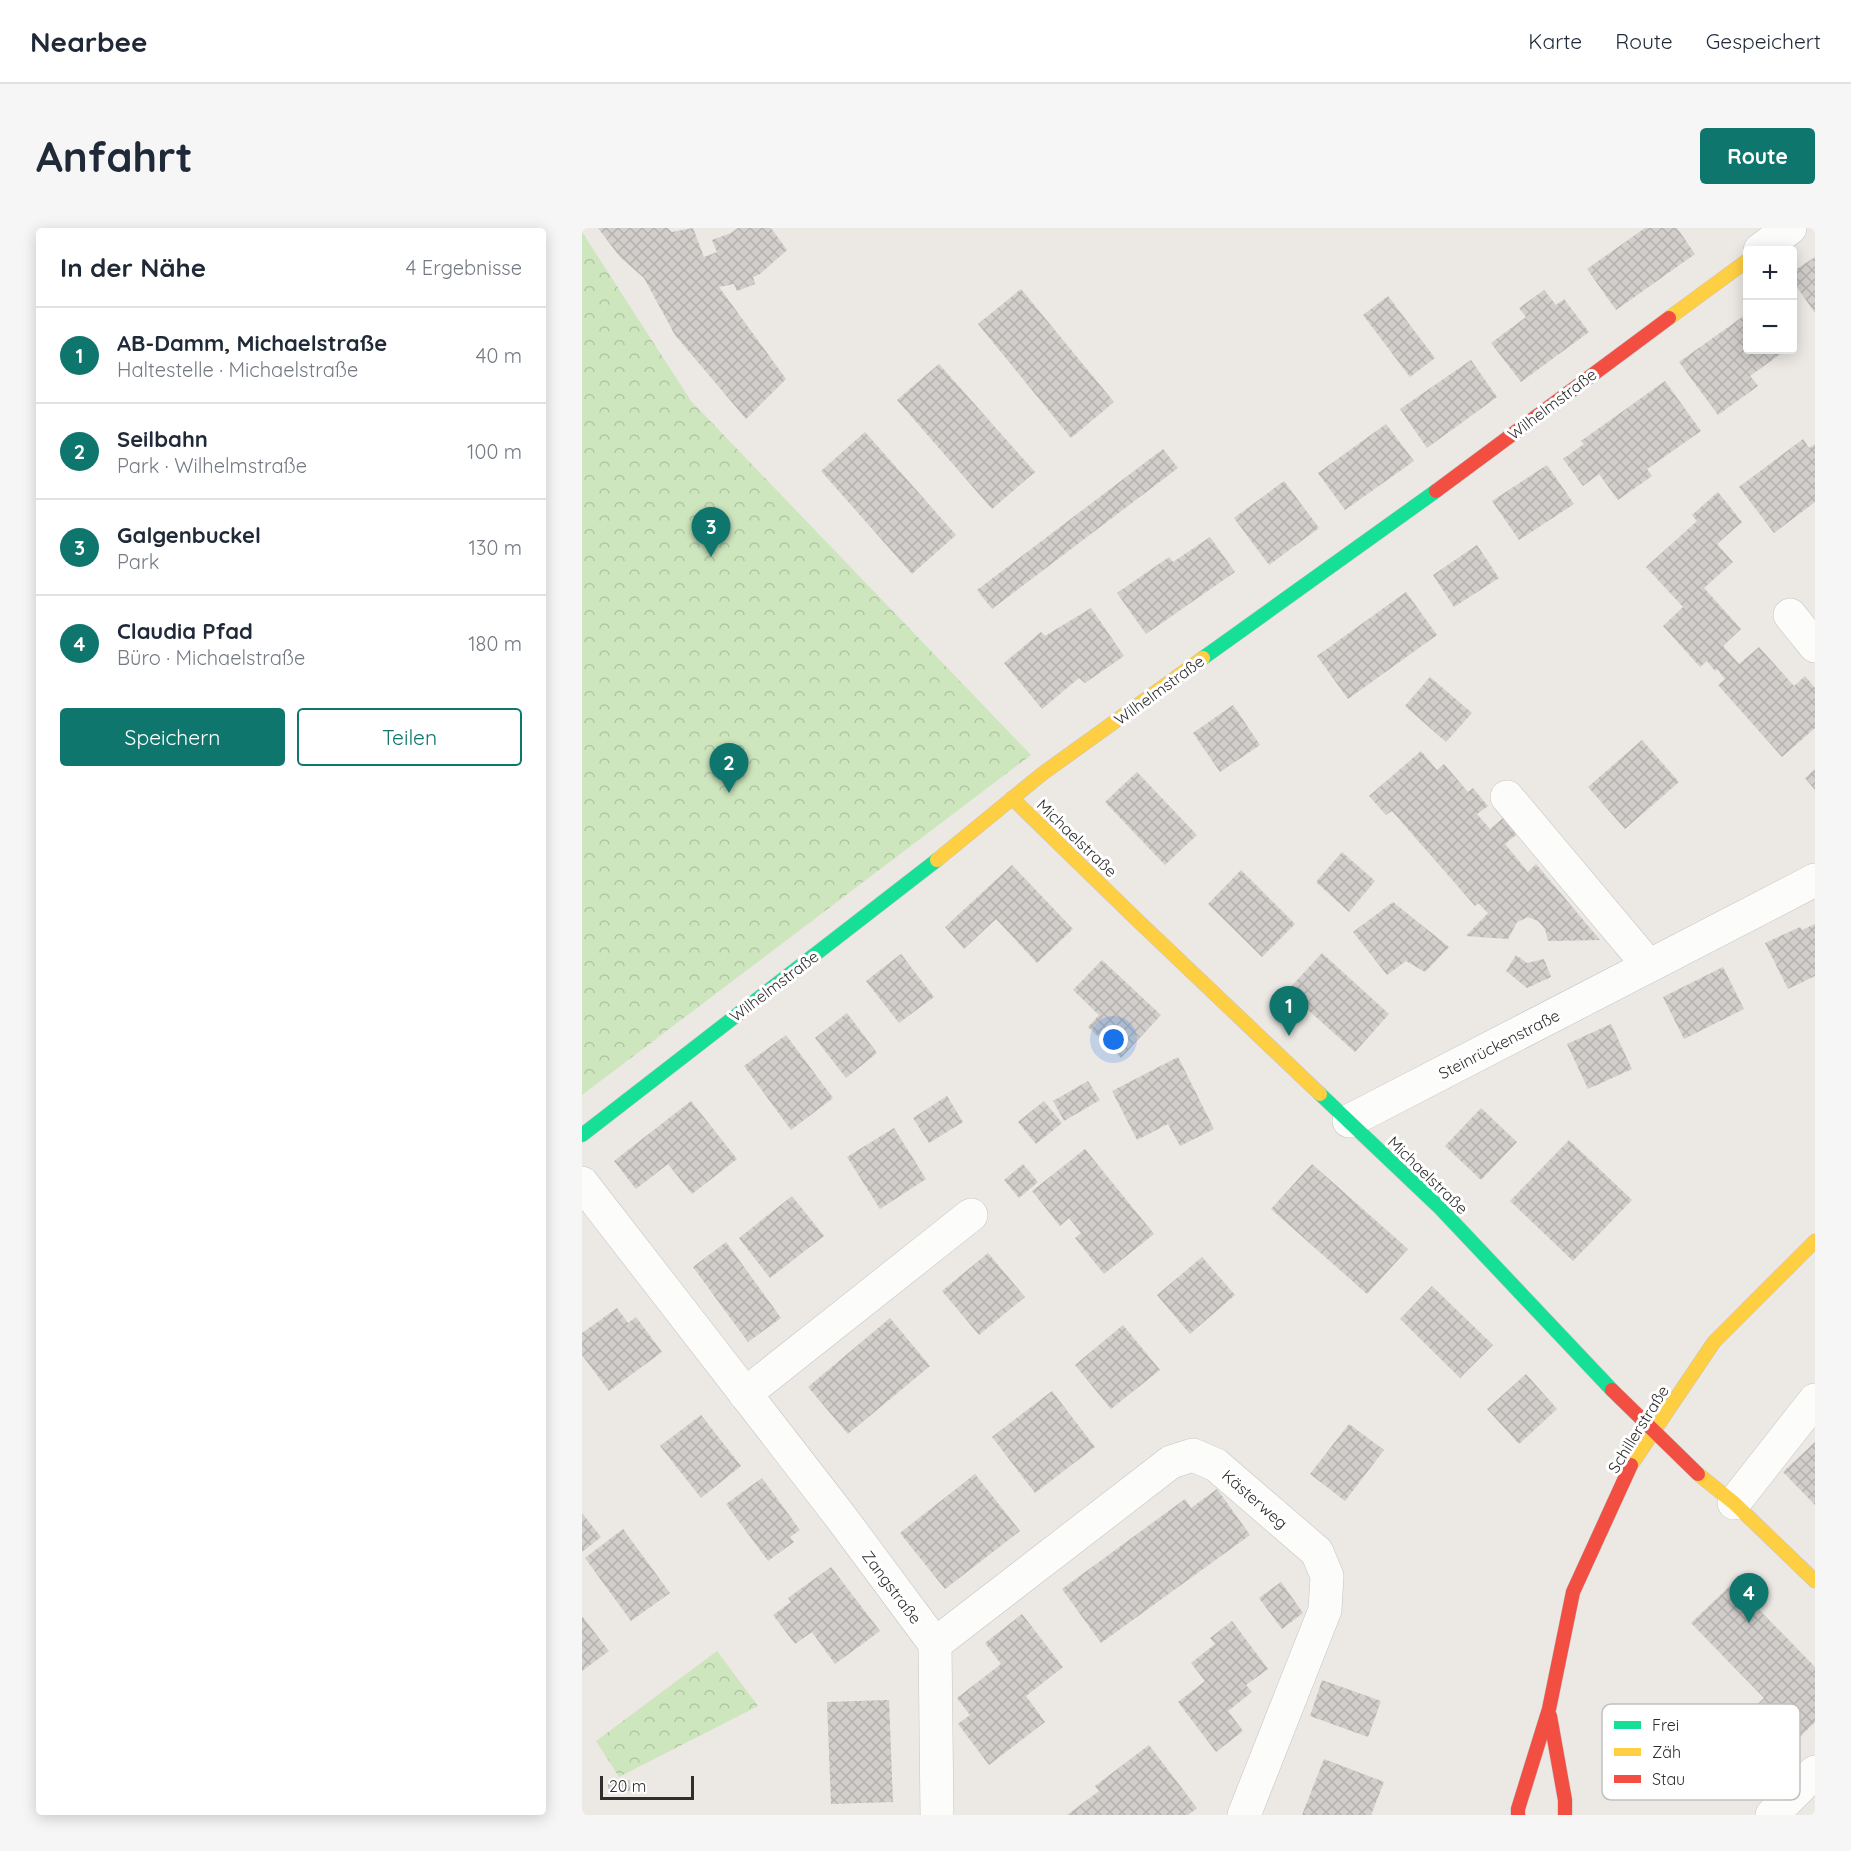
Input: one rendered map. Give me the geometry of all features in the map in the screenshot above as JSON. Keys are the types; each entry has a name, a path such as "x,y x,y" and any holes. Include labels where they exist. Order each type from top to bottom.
{"street":[{"path":"1765,246 1790,228"},
{"name":"Wilhelmstraße","path":"582,1135 920,874 1042,774 1428,497 1743,264"},
{"path":"1790,615 1815,646"},
{"path":"1507,797 1648,966"},
{"name":"Michaelstraße","path":"1012,798 1440,1208 1612,1390 1698,1474 1734,1503 1815,1581"},
{"name":"Steinrückenstraße","path":"1349,1121 1815,880"},
{"name":"Zangstraße","path":"582,1183 840,1516 935,1644"},
{"path":"745,1394 971,1215"},
{"name":"Schillerstraße","path":"1518,1815 1549,1709 1573,1592 1630,1467 1714,1342 1815,1240"},
{"path":"1734,1503 1815,1400"},
{"name":"Kästerweg","path":"935,1644 1171,1462 1193,1455 1216,1465 1317,1552 1327,1576 1325,1610 1244,1815"},
{"path":"935,1644 937,1815"},
{"name":"Schillerstraße","path":"1549,1709 1565,1800 1565,1815"},
{"path":"1800,1787 1815,1772"},
{"path":"1772,1815 1787,1800"}],"green space":[{"path":"582,232 691,401 1031,755 582,1095"},
{"path":"717,1651 758,1706 619,1777 596,1741"}],"building":[{"path":"598,228 668,228 672,232 693,228 704,257 717,252 712,240 738,228 771,228 787,250 760,274 753,277 755,284 737,291 734,284 719,287 786,379 746,419 675,335 644,278 620,257"},
{"path":"1645,228 1677,228 1695,254 1616,310 1587,269"},
{"path":"1815,257 1815,313 1797,287 1797,269"},
{"path":"1021,289 1114,402 1071,438 978,324"},
{"path":"1544,290 1556,305 1564,299 1589,332 1521,382 1491,343 1526,317 1519,308"},
{"path":"1388,296 1435,358 1410,377 1363,315"},
{"path":"1743,317 1743,354 1780,354 1750,376 1758,386 1718,415 1679,362"},
{"path":"1471,360 1497,397 1427,448 1400,409"},
{"path":"939,364 1035,472 992,509 897,400"},
{"path":"1665,381 1701,431 1647,469 1652,476 1618,500 1599,474 1583,486 1563,459 1584,444 1581,441"},
{"path":"1386,424 1414,461 1345,510 1318,473"},
{"path":"865,432 956,535 912,574 821,471"},
{"path":"1803,439 1809,448 1815,444 1815,502 1774,533 1739,487"},
{"path":"1163,449 1178,468 992,609 977,590"},
{"path":"1547,465 1574,504 1519,540 1492,501"},
{"path":"1284,481 1319,528 1269,565 1234,518"},
{"path":"1718,492 1742,522 1717,544 1733,562 1704,588 1741,629 1723,646 1739,664 1759,647 1794,686 1805,676 1815,688 1815,728 1782,757 1718,685 1725,679 1717,669 1715,671 1707,661 1700,667 1663,626 1683,607 1646,567 1697,521 1692,515"},
{"path":"1210,537 1235,572 1146,634 1117,593 1169,557 1173,562"},
{"path":"1477,545 1499,578 1454,607 1433,575"},
{"path":"1406,592 1437,635 1348,699 1317,656"},
{"path":"1091,608 1124,656 1085,683 1079,678 1042,709 1004,663 1041,632 1045,636"},
{"path":"1430,677 1472,713 1446,742 1405,706"},
{"path":"1233,705 1260,745 1220,772 1193,733"},
{"path":"1642,740 1679,782 1625,829 1588,787"},
{"path":"1421,751 1437,770 1444,764 1468,792 1473,788 1488,806 1477,814 1490,829 1503,818 1517,834 1505,844 1528,872 1536,864 1600,940 1548,941 1545,929 1538,921 1528,917 1517,922 1508,939 1466,936 1488,913 1478,903 1475,906 1392,811 1386,815 1369,796"},
{"path":"1815,769 1815,790 1805,778"},
{"path":"1137,772 1197,835 1165,865 1105,802"},
{"path":"1342,852 1375,881 1349,912 1316,882"},
{"path":"1012,865 1073,929 1037,963 996,919 964,949 945,927"},
{"path":"1241,870 1295,924 1262,957 1208,904"},
{"path":"1393,902 1449,947 1425,972 1406,961 1387,975 1353,932"},
{"path":"1815,924 1815,976 1788,989 1765,943 1800,927 1802,930"},
{"path":"1322,953 1389,1014 1355,1052 1287,991"},
{"path":"901,954 934,997 899,1023 866,981"},
{"path":"1516,955 1527,963 1544,959 1551,977 1527,988 1506,971"},
{"path":"1102,960 1161,1015 1121,1058 1088,1027 1099,1015 1073,990"},
{"path":"1723,967 1744,1009 1684,1039 1663,997"},
{"path":"847,1013 877,1053 846,1078 815,1038"},
{"path":"1611,1024 1632,1069 1588,1089 1567,1044"},
{"path":"786,1035 833,1098 791,1130 744,1066"},
{"path":"1178,1057 1214,1129 1180,1146 1168,1124 1137,1140 1112,1091"},
{"path":"1088,1081 1100,1100 1064,1121 1053,1101"},
{"path":"947,1096 963,1122 929,1143 913,1118"},
{"path":"691,1101 737,1159 692,1194 668,1164 636,1189 614,1161"},
{"path":"1044,1101 1062,1123 1036,1144 1018,1122"},
{"path":"1481,1108 1517,1142 1481,1180 1445,1146"},
{"path":"894,1128 926,1179 880,1209 847,1157"},
{"path":"1569,1140 1632,1200 1573,1261 1510,1201"},
{"path":"1085,1149 1154,1234 1104,1274 1075,1238 1081,1233 1069,1218 1060,1226 1032,1191"},
{"path":"1023,1164 1038,1182 1019,1198 1004,1180"},
{"path":"1312,1164 1408,1249 1367,1294 1271,1209"},
{"path":"792,1196 824,1236 770,1278 739,1238"},
{"path":"726,1242 781,1318 748,1342 693,1267"},
{"path":"988,1253 1025,1297 979,1335 942,1291"},
{"path":"1202,1257 1235,1295 1190,1334 1157,1295"},
{"path":"1432,1286 1493,1345 1460,1378 1400,1319"},
{"path":"617,1308 628,1323 636,1317 662,1352 609,1391 582,1355 582,1333"},
{"path":"890,1318 930,1366 848,1434 808,1387"},
{"path":"1123,1325 1160,1370 1111,1409 1075,1365"},
{"path":"1526,1374 1557,1409 1519,1444 1487,1409"},
{"path":"1052,1391 1095,1447 1035,1493 992,1437"},
{"path":"701,1415 741,1466 701,1498 660,1446"},
{"path":"1349,1424 1384,1450 1345,1501 1310,1474"},
{"path":"1815,1442 1815,1505 1783,1472"},
{"path":"975,1474 1020,1531 945,1589 900,1533"},
{"path":"762,1478 800,1530 790,1537 794,1542 768,1561 726,1504"},
{"path":"1217,1489 1250,1535 1101,1643 1062,1589 1185,1499 1191,1508"},
{"path":"582,1513 601,1537 582,1552"},
{"path":"623,1529 670,1593 631,1621 585,1558"},
{"path":"831,1567 880,1631 835,1664 812,1632 795,1644 773,1615 791,1602 788,1598"},
{"path":"1281,1582 1303,1613 1282,1629 1259,1598"},
{"path":"1733,1583 1815,1667 1815,1722 1800,1737 1800,1704 1758,1704 1764,1698 1691,1623"},
{"path":"1022,1614 1063,1667 1026,1696 1045,1722 989,1765 958,1724 970,1715 957,1698 1001,1664 985,1643"},
{"path":"582,1616 609,1651 582,1671"},
{"path":"1232,1621 1268,1669 1246,1685 1252,1692 1228,1711 1243,1731 1216,1752 1178,1702 1205,1681 1191,1663 1215,1644 1210,1638"},
{"path":"1322,1680 1381,1701 1368,1737 1310,1716"},
{"path":"889,1700 893,1802 831,1804 827,1702"},
{"path":"1149,1745 1197,1808 1188,1815 1067,1815 1099,1791 1095,1786"},
{"path":"1324,1759 1384,1782 1371,1815 1302,1815"},
{"path":"630,1780 630,1791 608,1791 608,1781"}],"traffic: fast":[{"path":"1203,658 1436,491"},
{"path":"582,1135 937,860"},
{"path":"1320,1094 1440,1208 1612,1390"}],"traffic: slow":[{"path":"1669,318 1743,264"},
{"path":"937,860 1042,774 1203,658"},
{"path":"1012,798 1320,1094"},
{"path":"1631,1465 1714,1342 1815,1241"},
{"path":"1698,1474 1734,1503 1815,1581"}],"traffic: jam":[{"path":"1436,491 1669,318"},
{"path":"1612,1390 1698,1474"},
{"path":"1518,1815 1549,1709 1573,1592 1631,1465"},
{"path":"1550,1716 1565,1800 1565,1815"}],"place":[{"name":"Galgenbuckel","path":"711,557"},
{"name":"Seilbahn","path":"729,793"},
{"name":"AB-Damm, Michaelstraße","path":"1289,1036"},
{"name":"Claudia Pfad","path":"1749,1623"}]}
